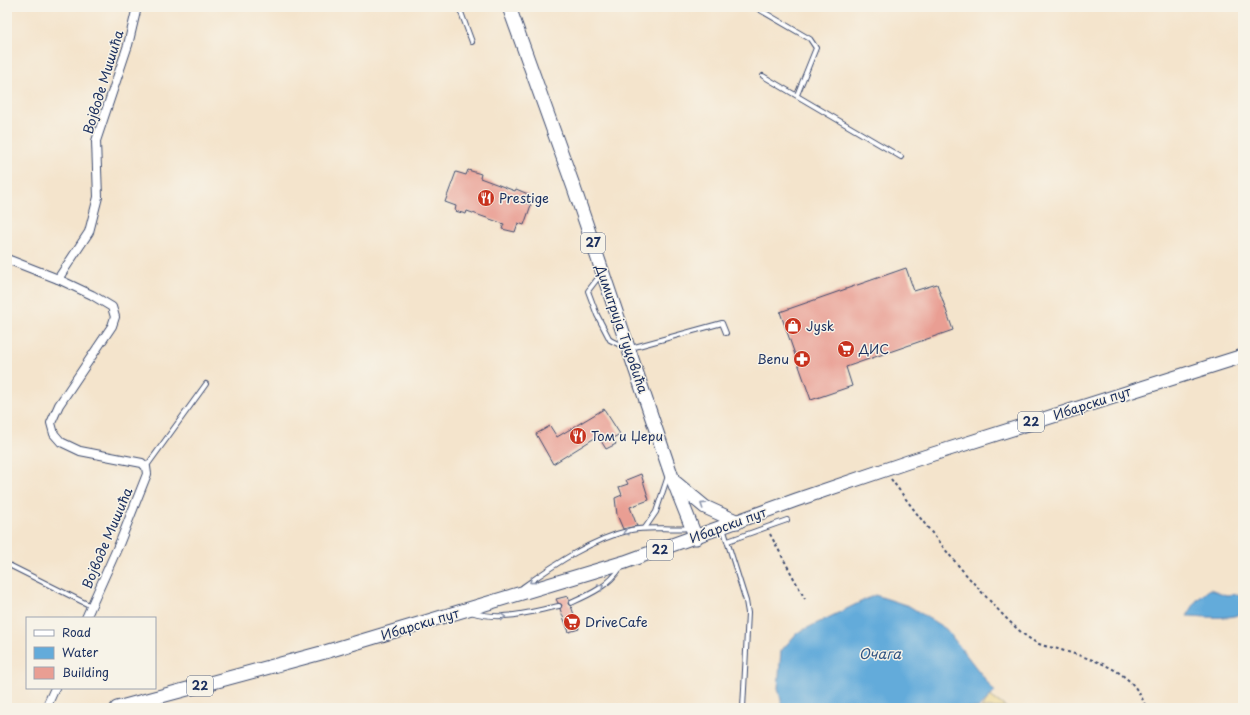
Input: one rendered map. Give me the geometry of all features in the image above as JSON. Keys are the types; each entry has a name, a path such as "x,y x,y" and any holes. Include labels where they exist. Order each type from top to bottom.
{"main road":[{"name":"Димитрија Туцовића","path":"510,7 672,475 694,533"},
{"name":"Ибарски пут","path":"117,708 325,652 625,562 694,533 723,528 884,470 1243,356"},
{"path":"672,475 705,507 738,522"}],"street":[{"name":"Војводе Мишића","path":"58,279 89,232 98,197 96,141 128,45 137,7"},
{"path":"7,259 58,279 92,295 112,307 114,317 112,326 58,405 51,423 54,434 61,442 80,451 142,462 146,467"},
{"name":"Војводе Мишића","path":"86,617 120,542 147,474 146,467"},
{"path":"46,708 55,689"}],"lane":[{"path":"459,7 472,42"},
{"path":"755,7 810,39 816,48 797,95"},
{"path":"763,76 901,156"},
{"path":"603,272 588,291 596,315 610,340 629,349 722,323 726,333"},
{"name":"Војводе Мишића","path":"146,467 206,384"},
{"path":"645,528 659,505 672,475"},
{"path":"728,541 788,520"},
{"path":"512,596 554,566 600,541 631,530 645,528 694,533"},
{"path":"723,528 746,601 748,613 742,708"},
{"path":"570,603 605,586 614,578 625,562"},
{"path":"7,564 91,606"},
{"path":"465,610 478,614 505,618 559,606"}],"path":[{"path":"884,470 938,542 972,582 1008,620 1035,642 1089,657 1111,666 1133,684 1143,698 1146,708"},
{"path":"766,527 805,599"}],"sand":[{"path":"990,696 1007,708 981,708"}],"water":[{"path":"1210,589 1226,595 1243,594 1243,612 1238,615 1225,617 1187,616 1197,600"},
{"name":"Очага","path":"875,595 909,606 946,629 995,692 978,708 783,708 778,688 781,651 797,633"}],"building":[{"name":"Prestige","path":"468,170 481,174 480,178 515,191 516,189 528,194 525,202 531,205 524,225 518,223 515,232 502,229 504,224 467,211 466,214 455,211 456,206 445,202 456,172 466,175"},
{"name":"ДИС","path":"906,268 914,291 937,284 953,330 846,367 852,386 811,400 780,312"},
{"name":"Том и Џери","path":"604,409 620,434 613,438 616,444 606,449 598,436 553,464 536,434 550,426 557,437"},
{"path":"641,474 649,500 630,507 637,526 623,529 617,515 615,498 622,495 619,487 628,484 626,480"},
{"path":"568,596 568,604 571,606 579,629 569,632 560,609 562,605 558,603 556,599"}],"place":[{"name":"Prestige","path":"486,198"},
{"name":"Jysk","path":"793,326"},
{"name":"ДИС","path":"846,349"},
{"name":"Benu","path":"802,359"},
{"name":"Том и Џери","path":"578,436"},
{"name":"DriveCafe","path":"572,622"}]}
